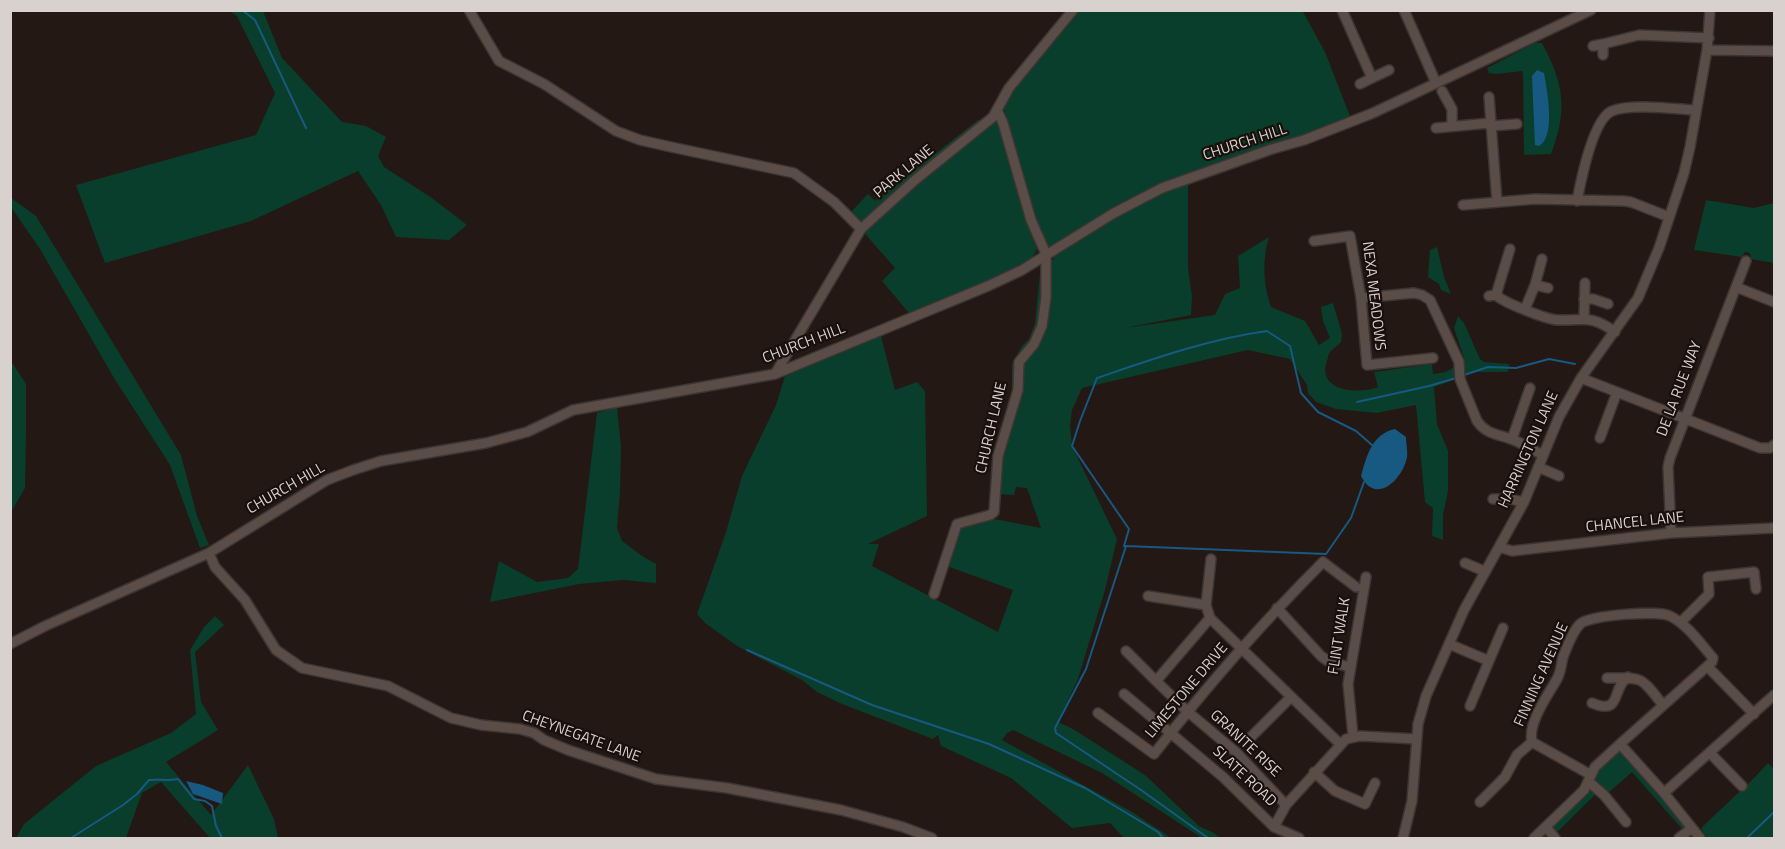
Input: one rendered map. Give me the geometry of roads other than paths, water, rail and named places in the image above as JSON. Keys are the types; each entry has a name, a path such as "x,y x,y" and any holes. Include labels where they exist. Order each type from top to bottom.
{"street":[{"path":"469,10 499,61 544,84 616,131 661,145 794,173 834,202 861,229"},
{"name":"PARK LANE","path":"776,374 861,229 915,180 993,117 1019,74 1073,10"},
{"path":"1342,10 1372,78"},
{"path":"1404,10 1439,87 1452,109 1452,126"},
{"name":"CHURCH HILL","path":"10,644 45,626 209,553 327,480 363,467 381,461 496,441 527,432 573,410 776,374 1022,270 1114,213 1162,188 1343,126 1439,87 1590,10"},
{"name":"HARRINGTON LANE","path":"1403,838 1412,801 1417,739 1423,705 1449,644 1484,571 1524,502 1558,417 1581,378 1638,298 1659,248 1684,173 1709,38 1710,10"},
{"path":"1603,56 1598,45 1639,35 1709,38"},
{"path":"1707,50 1774,51"},
{"path":"1360,84 1389,70"},
{"path":"1489,97 1497,202"},
{"path":"1577,201 1596,133 1601,121 1608,113 1622,108 1671,107 1696,110"},
{"name":"CHURCH LANE","path":"934,594 957,524 994,512 998,456 1018,390 1019,362 1034,344 1042,326 1046,297 1046,254 1031,220 1003,123 997,110"},
{"path":"1436,128 1517,124"},
{"path":"1462,205 1535,199 1631,202 1669,217"},
{"name":"NEXA MEADOWS","path":"1314,241 1350,236 1361,298 1367,365 1433,358"},
{"path":"1510,249 1493,296 1556,320 1584,318 1603,324 1615,332"},
{"path":"1525,309 1542,259"},
{"name":"DE LA RUE WAY","path":"1671,533 1668,465 1684,418 1746,261"},
{"path":"1584,318 1585,283"},
{"path":"1535,285 1548,288"},
{"path":"1736,287 1774,302"},
{"path":"1361,298 1414,293 1426,297 1433,304 1455,353 1460,375 1476,420 1484,430 1543,455"},
{"path":"1584,299 1593,299 1608,304"},
{"path":"1581,378 1760,448 1772,447"},
{"path":"1512,440 1530,387"},
{"path":"1600,438 1617,392"},
{"path":"1538,467 1559,476"},
{"path":"1493,499 1524,502"},
{"name":"CHANCEL LANE","path":"1499,547 1512,551 1671,533 1774,528"},
{"name":"CHEYNEGATE LANE","path":"209,553 215,567 245,600 276,650 302,668 388,686 451,718 534,733 568,750 656,779 727,788 841,810 903,827 932,838"},
{"path":"1211,559 1206,605 1210,618 1340,744"},
{"name":"FLINT WALK","path":"1323,562 1356,587"},
{"name":"LIMESTONE DRIVE","path":"1098,713 1154,754 1187,711 1277,608 1323,562"},
{"path":"1465,563 1484,571"},
{"path":"1533,838 1546,827 1590,778 1598,763 1708,667 1713,658 1680,622 1708,594 1708,577 1754,572 1756,589"},
{"name":"FLINT WALK","path":"1353,736 1348,684 1366,577"},
{"path":"1148,596 1206,605"},
{"path":"1277,608 1321,656 1328,661 1346,666"},
{"name":"FINNING AVENUE","path":"1480,802 1505,777 1517,755 1532,742 1531,733 1537,716 1547,693 1559,675 1563,657 1576,629 1585,620 1603,616 1661,613 1680,622"},
{"path":"1153,677 1210,618"},
{"path":"1470,706 1503,628"},
{"path":"1449,644 1489,661"},
{"name":"GRANITE RISE","path":"1126,651 1187,711 1237,753 1286,805"},
{"path":"1708,667 1754,714"},
{"path":"1607,678 1629,677 1645,683 1663,705"},
{"path":"1592,703 1603,707 1612,704 1617,698 1621,682 1629,677"},
{"name":"SLATE ROAD","path":"1124,694 1223,777 1274,827 1299,838"},
{"path":"1664,793 1774,695"},
{"path":"1251,737 1291,697"},
{"path":"1274,827 1286,805 1314,772 1340,744 1353,736 1417,739"},
{"path":"1532,742 1590,778 1626,822"},
{"path":"1620,744 1700,838"},
{"path":"1710,753 1742,786"},
{"path":"1314,772 1335,791 1365,804 1375,783"},
{"path":"1546,827 1555,838"},
{"path":"1679,838 1692,828"}],"water":[{"path":"1537,70 1544,73 1549,112 1547,133 1539,146 1535,145 1532,76"},
{"path":"1395,429 1406,437 1407,455 1404,465 1395,481 1381,489 1374,489 1367,485 1361,476 1366,460 1376,441"},
{"path":"186,781 223,793 222,804 193,794"}],"waterway":[{"path":"242,10 255,20 306,128"},
{"path":"1208,838 1056,733 1055,728 1086,669 1126,546 1124,546 1129,529 1072,446 1097,378 1202,344 1267,331 1290,346 1301,393 1318,412 1356,431 1372,445"},
{"path":"1464,375 1488,367 1516,368 1549,359 1575,364"},
{"path":"1357,402 1456,378"},
{"path":"1126,546 1326,554 1351,518 1364,482"},
{"path":"747,650 872,705 989,744 1085,788 1158,832 1163,838"},
{"path":"71,838 123,805 149,780 178,779 194,799 205,801 212,806 216,826 222,838"},
{"path":"1747,838 1774,812"}]}
